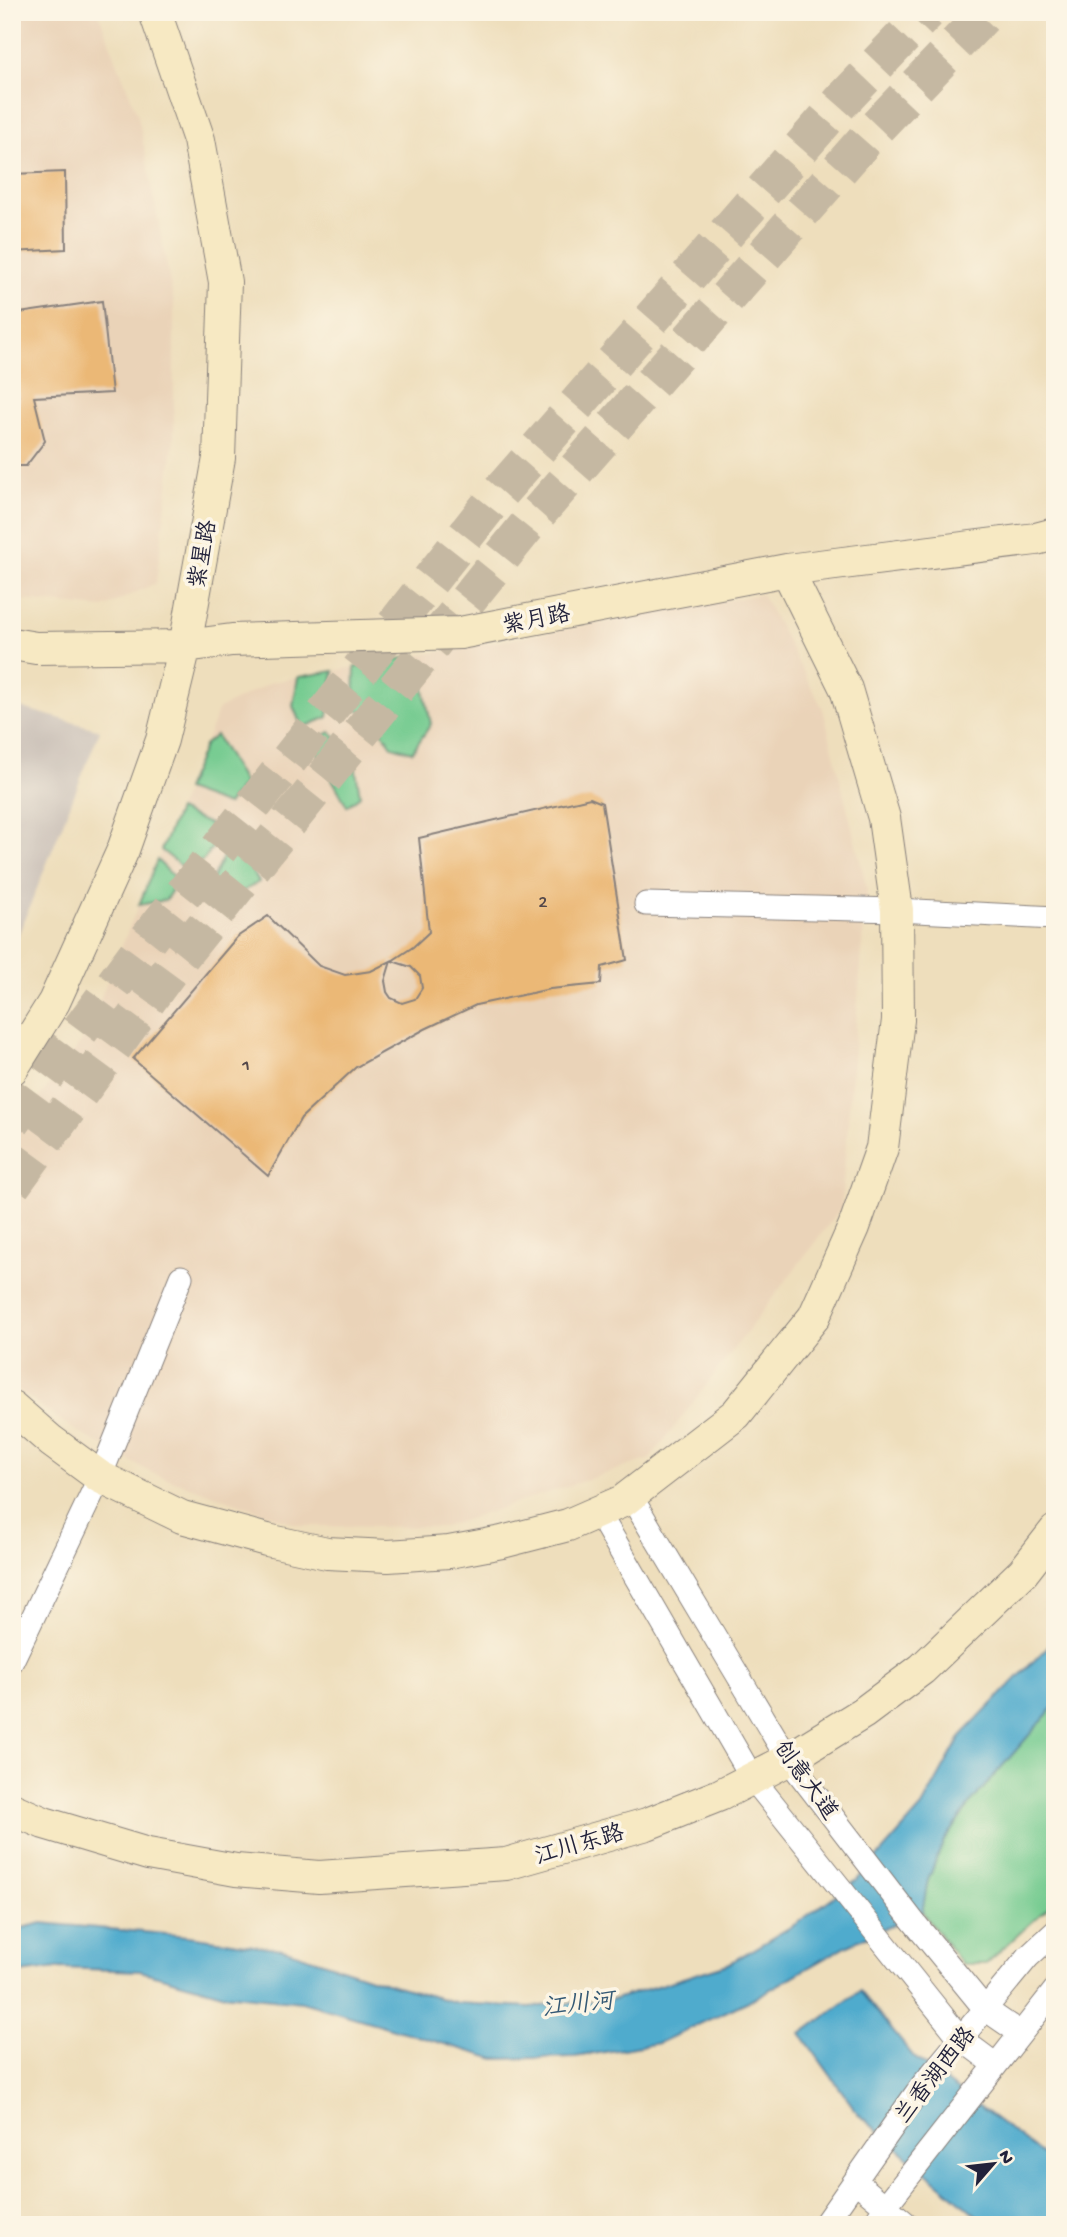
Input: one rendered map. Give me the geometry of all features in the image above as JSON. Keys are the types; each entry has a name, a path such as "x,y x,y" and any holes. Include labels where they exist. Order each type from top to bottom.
{"street":[{"name":"紫星路","path":"12,1069 54,1002 123,850 162,740 185,646 219,458 225,282 199,140 155,12"},
{"name":"紫月路","path":"12,644 36,648 185,646 232,640 460,633 787,570 1036,539 1055,534"},
{"path":"12,1407 51,1441 100,1477 182,1517 267,1541 327,1553 388,1556 449,1552 568,1525 623,1501 736,1414 814,1317 854,1227 882,1149 898,1020 897,910 884,818 846,689 787,570"},
{"path":"646,904 897,910 1055,918"},
{"path":"12,1661 100,1477 181,1277"},
{"name":"创意大道","path":"631,1495 789,1759 913,1921 985,2009 1020,2033"},
{"path":"598,1512 752,1779 961,2039 996,2065"},
{"name":"江川东路","path":"12,1809 44,1823 148,1854 236,1870 318,1877 506,1864 648,1824 720,1795 789,1759 863,1713 922,1670 1023,1572 1055,1531"},
{"name":"兰香湖西路","path":"824,2225 920,2088 1028,1957 1055,1932"},
{"name":"兰香湖西路","path":"879,2216 1055,1990"},
{"path":"855,2181 879,2216 908,2225"}],"shaded area":[{"path":"12,12 98,12 138,116 174,303 174,438 156,583 103,608 12,599"},
{"path":"762,594 823,709 867,889 841,1208 650,1459 444,1527 302,1526 152,1473 76,1431 12,1386 12,1134 84,1038 219,709 272,682"},
{"path":"12,705 100,730 12,951"}],"green space":[{"path":"417,656 431,724 412,752 392,746 369,713 354,709 355,667"},
{"path":"334,671 328,717 302,728 293,706 298,677"},
{"path":"330,732 353,751 360,796 347,806 312,743"},
{"path":"216,735 244,784 227,805 185,790 205,744"},
{"path":"178,810 224,831 204,860 185,869 161,850"},
{"path":"233,837 259,882 233,897 211,881"},
{"path":"157,860 177,880 166,900 139,905"},
{"path":"1055,1705 1055,1901 986,1964 962,1964 922,1912 928,1880 944,1841 973,1800"}],"water":[{"name":"江川河","path":"1055,1639 1055,1705 973,1800 944,1840 928,1880 922,1912 848,1945 755,1998 659,2043 575,2057 495,2059 302,2002 222,1994 140,1971 58,1968 12,1974 12,1927 22,1928 42,1923 188,1936 283,1949 457,2003 529,2007 615,1999 728,1964 797,1923 857,1880 922,1807 961,1736"},
{"path":"860,1991 914,2057 1055,2164 1055,2225 988,2225 859,2115 801,2034"}],"building":[{"path":"65,172 66,249 12,252 12,174"},
{"path":"102,301 112,393 34,397 45,441 26,466 12,466 12,402 19,404 15,363 12,363 12,314"},
{"path":"590,798 602,803 627,960 602,967 601,984 550,989 476,1005 356,1067 301,1118 268,1176 133,1059 237,937 268,916 319,966 345,975 371,971 391,961 385,981 387,992 391,998 402,1003 415,999 422,988 420,976 411,967 392,961 429,932 419,838"}],"tunnel":[{"path":"12,1122 141,948 494,499 840,103 927,12"},
{"path":"12,1185 172,967 530,522 871,133 987,12"}]}
